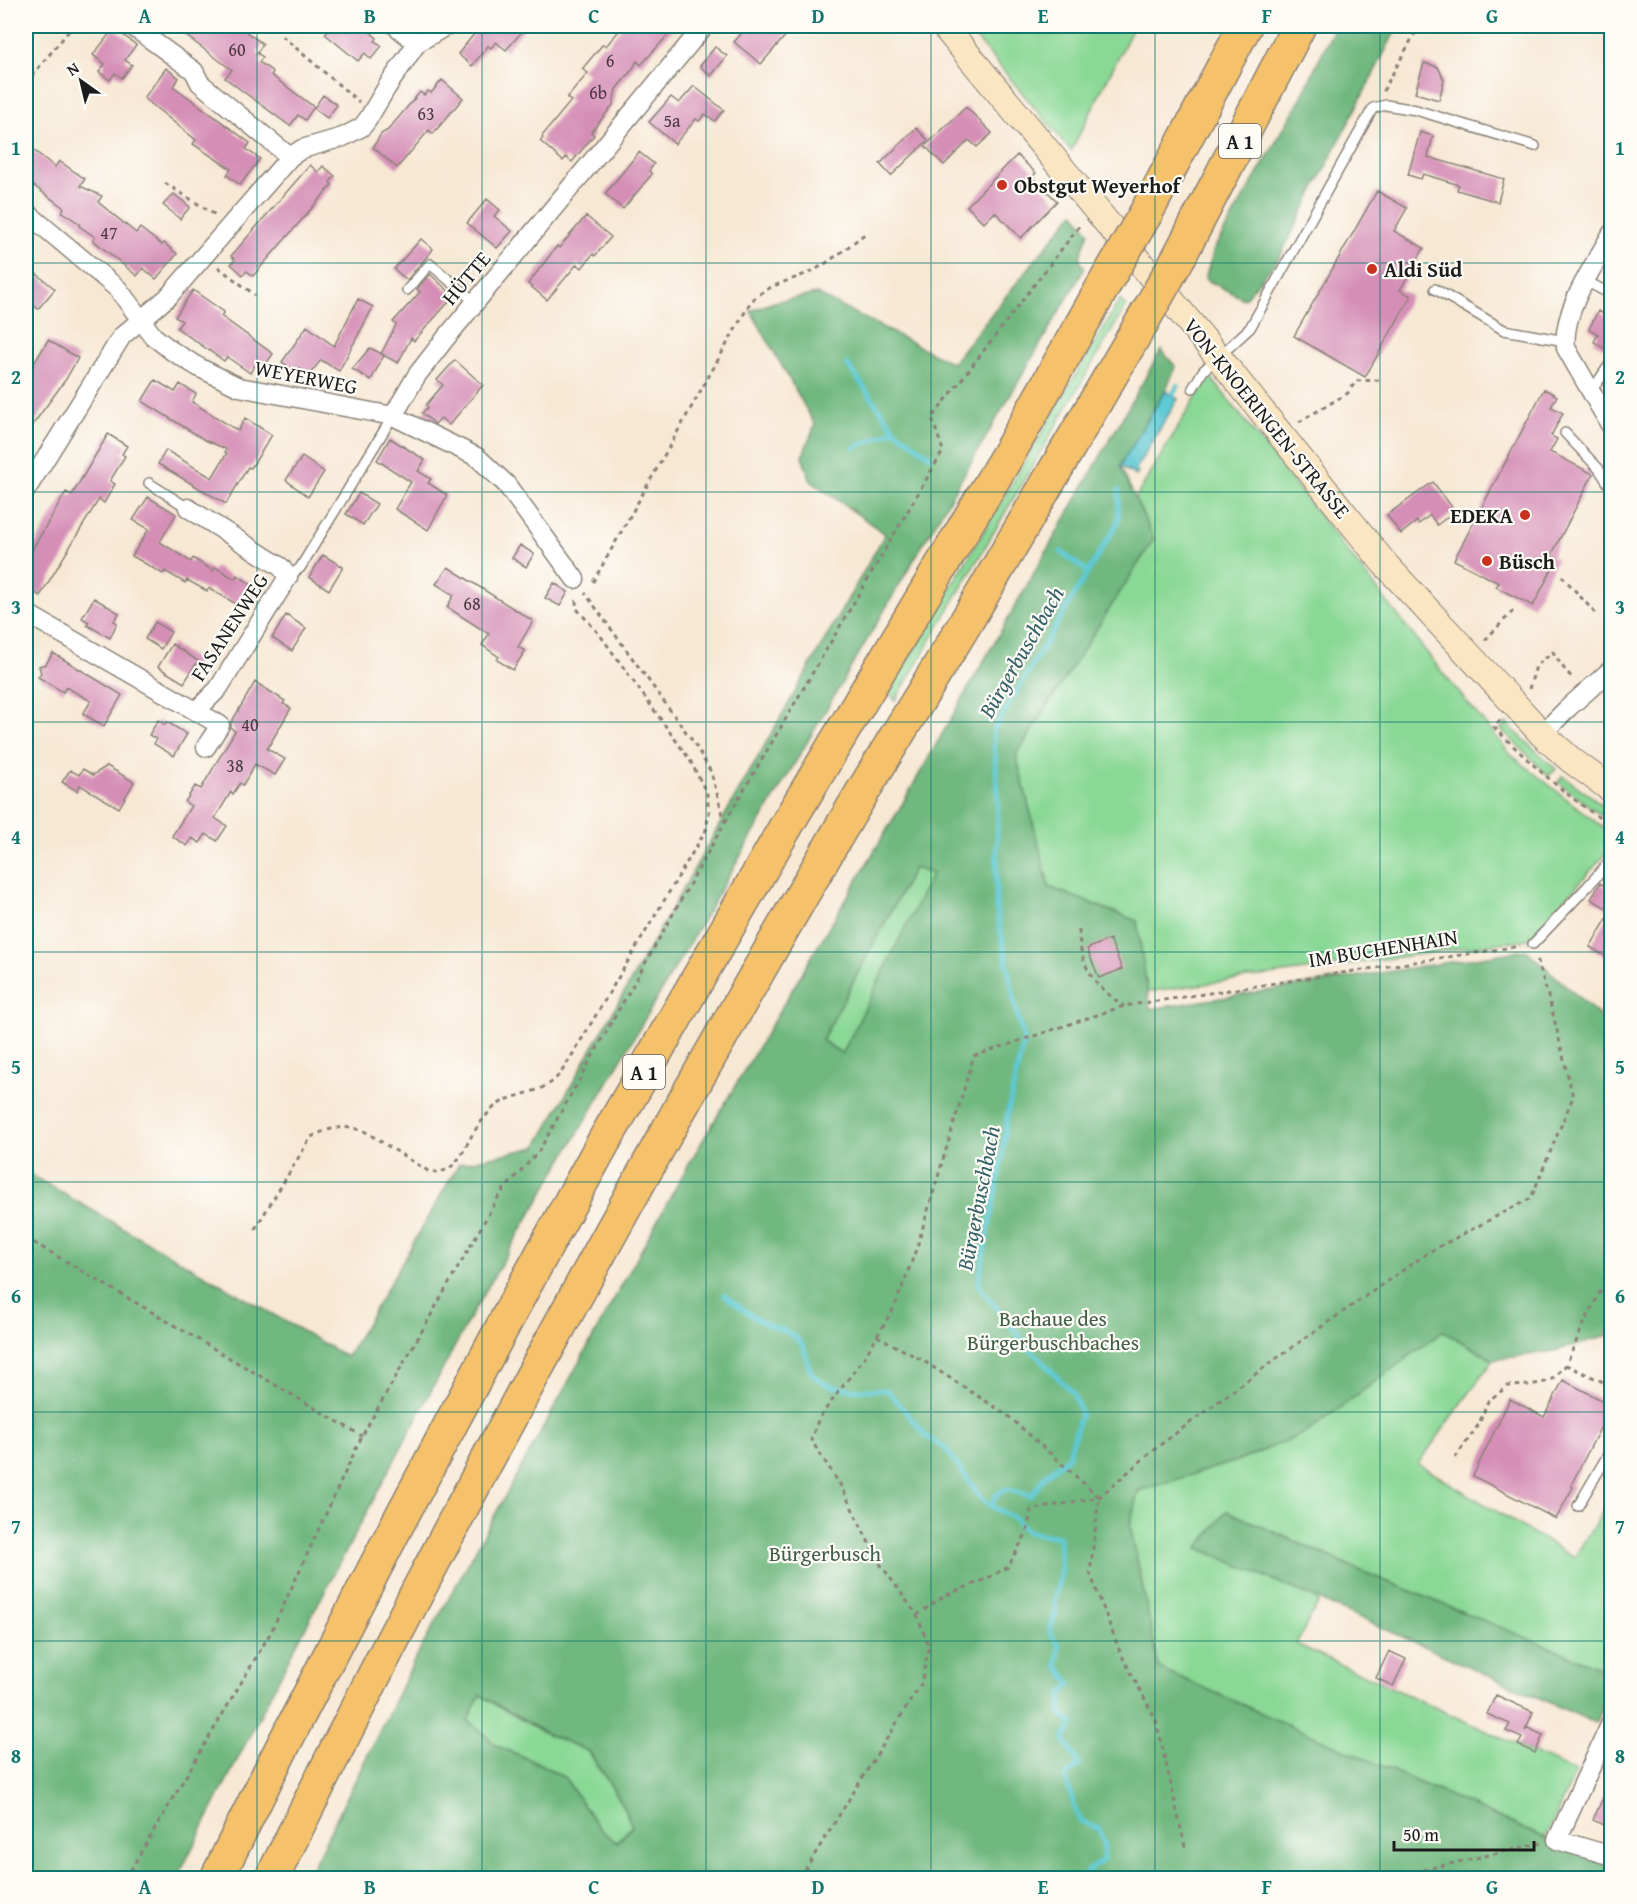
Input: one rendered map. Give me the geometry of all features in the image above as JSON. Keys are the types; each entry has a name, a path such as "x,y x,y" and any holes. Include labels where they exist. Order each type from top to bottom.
{"highway":[{"name":"A 1","path":"217,1878 398,1523 603,1143 789,821 1010,451 1146,213 1245,26"},
{"name":"A 1","path":"272,1878 440,1548 585,1275 831,844 1142,324 1299,26"}],"main road":[{"name":"VON-KNOERINGEN-STRASSE","path":"944,26 1384,563 1542,734 1571,760 1611,790"}],"street":[{"path":"132,26 194,71 200,83 290,158"},
{"path":"396,26 417,43"},
{"path":"26,490 122,336 168,297 290,158 302,149 362,127 417,43 446,26"},
{"name":"HÜTTE","path":"393,416 417,375 475,302 704,26"},
{"name":"WEYERWEG","path":"26,212 118,289 153,336 200,368 239,387 393,416 477,457 506,484 580,585"},
{"path":"1611,234 1571,309 1565,341 1566,348 1611,428"},
{"name":"FASANENWEG","path":"188,508 281,567 288,577 218,689 196,711"},
{"name":"FASANENWEG","path":"26,613 220,725 206,747"},
{"path":"1542,734 1611,669"},
{"path":"1611,1721 1557,1840 1611,1856"}],"lane":[{"path":"1193,388 1203,371 1250,328 1373,108 1386,105 1416,110 1535,146"},
{"path":"407,290 430,264 475,302"},
{"path":"1586,281 1611,294"},
{"path":"1435,289 1504,330 1565,341"},
{"path":"1589,388 1597,383 1611,361"},
{"name":"HÜTTE","path":"288,577 300,568 393,416"},
{"path":"1565,433 1599,469 1611,489"},
{"path":"149,483 188,508"},
{"path":"1533,944 1611,859"},
{"path":"1578,1506 1611,1448"}],"path":[{"path":"26,83 73,26"},
{"path":"1373,108 1419,26"},
{"path":"282,36 372,112"},
{"path":"165,183 232,225"},
{"path":"126,1878 271,1632 362,1436 501,1194 539,1151 725,822 943,451 932,418 1093,207"},
{"path":"580,585 590,587 750,303 765,289 806,274 831,260 866,233"},
{"path":"204,256 255,295"},
{"path":"1280,434 1348,393 1356,381 1379,380"},
{"path":"1562,576 1595,614"},
{"path":"580,585 694,743 711,772 725,822"},
{"path":"255,1229 310,1137 326,1130 352,1127 364,1131 428,1171 441,1173 455,1163 472,1135 493,1108 511,1097 534,1091 554,1080 574,1052 706,830 709,813 701,781 680,744 600,634 577,609 576,602 580,585"},
{"path":"1485,640 1513,611"},
{"path":"1572,678 1553,652 1536,666 1529,690 1494,727 1553,783 1611,826"},
{"path":"1079,930 1079,946 1087,971 1106,994 1124,1006"},
{"path":"917,1615 944,1596 986,1580 1008,1567 1027,1532 1031,1510 1099,1497 1156,1448 1281,1355 1430,1252 1531,1198 1573,1097 1533,944"},
{"name":"IM BUCHENHAIN","path":"877,1336 895,1306 917,1246 974,1056 1124,1006 1533,944"},
{"path":"26,1238 362,1436"},
{"path":"1455,1458 1479,1424 1488,1401 1508,1386 1550,1381 1566,1365 1611,1269"},
{"path":"800,1878 921,1684 929,1647 917,1615 878,1561 841,1486 811,1440 819,1418 864,1358 877,1336 922,1360 1007,1415 1099,1497"},
{"path":"1566,1365 1611,1386"},
{"path":"1099,1497 1090,1573 1120,1652 1156,1720 1186,1851"},
{"path":"1388,1878 1557,1840"}],"green space":[{"path":"966,26 1134,26 1071,151"},
{"path":"1335,26 1398,26 1279,258 1244,299 1205,279 1214,249 1299,102"},
{"path":"1074,212 1089,232 1079,259 1085,268 472,1314 293,1651 177,1878 26,1878 26,1172 347,1357 459,1164 536,1147 885,534 811,481 802,457 815,425 751,311 774,302 817,294 952,363"},
{"path":"1120,300 1126,306 895,701 889,692"},
{"name":"Bürgerbusch","path":"1161,350 1176,367 1165,391 1120,466 1154,539 1016,755 1049,887 1137,921 1150,1009 1526,950 1611,1026 1612,1334 1555,1351 1493,1360 1443,1331 1307,1432 1243,1459 1138,1491 1130,1525 1159,1668 1611,1865 1611,1878 307,1878 413,1663 687,1167 904,801","holes":["914,868 932,874 842,1054 822,1040","480,1695 547,1734 589,1751 619,1798 632,1826 617,1843 599,1828 565,1778 536,1762 497,1746 468,1720"]},
{"path":"1209,375 1446,677 1510,754 1611,834 1611,848 1529,939 1147,992 1137,921 1049,887 1016,755 1153,539 1135,499"},
{"path":"1506,723 1556,769 1549,776 1501,729"},
{"path":"1563,776 1611,811 1611,823 1558,782"},
{"path":"914,868 933,873 843,1054 822,1040"},
{"path":"1443,1331 1493,1360 1418,1464 1574,1558 1611,1498 1611,1672 1366,1573 1227,1511 1198,1548 1320,1600 1296,1644 1576,1772 1545,1838 1159,1668 1130,1525 1138,1491 1243,1459 1307,1432"},
{"path":"1227,1511 1366,1573 1611,1672 1611,1694 1595,1723 1198,1548"},
{"path":"480,1694 547,1734 588,1751 619,1798 632,1826 616,1843 599,1828 565,1778 536,1762 497,1746 468,1720"}],"water":[{"path":"1165,391 1178,399 1135,470 1138,473 1136,476 1120,466"}],"building":[{"path":"173,26 238,26 263,44 257,53 263,57 259,62 273,72 271,75 314,107 305,120 298,115 290,126 225,78 232,70"},
{"path":"332,26 375,26 370,32 377,38 375,41 382,46 371,59 365,53 358,61 325,34"},
{"path":"477,26 527,26 506,50 496,42 491,48 488,46 472,66 458,54 479,28"},
{"path":"623,26 676,26 641,65 637,61 616,89 613,105 591,132 594,135 572,162 566,157 563,161 540,141 542,136 571,101 567,98 588,73 582,69 603,44 606,46"},
{"path":"748,26 794,26 761,64 734,42"},
{"path":"114,28 136,45 125,60 132,65 122,78 115,73 110,80 99,72 105,64 93,55"},
{"path":"715,47 727,56 711,76 700,66"},
{"path":"1424,63 1438,67 1444,80 1439,100 1415,93"},
{"path":"166,68 179,78 173,86 250,143 246,149 260,159 240,185 227,175 231,169 193,144 196,140 144,98"},
{"path":"442,80 463,98 433,134 429,130 397,168 373,147 381,134 388,130 420,92 424,95 428,91 431,93"},
{"path":"694,86 724,110 715,121 705,114 699,121 696,119 675,144 649,122 671,97 679,103"},
{"path":"323,95 337,105 327,118 314,108"},
{"path":"966,107 992,133 977,147 969,140 944,165 925,146"},
{"path":"916,128 928,140 891,176 880,164"},
{"path":"1420,132 1433,136 1428,157 1504,179 1498,202 1457,190 1459,185 1423,174 1421,179 1408,175"},
{"path":"26,144 55,167 59,161 85,179 80,186 102,196 98,202 136,233 140,228 177,254 156,279 143,268 137,276 93,240 95,237 79,226 80,224 62,212 64,208 26,180"},
{"path":"639,152 654,164 649,171 652,174 623,209 605,194"},
{"path":"1017,155 1036,173 1032,177 1057,201 1021,238 995,212 984,223 967,206"},
{"path":"310,165 318,172 323,166 335,176 330,182 332,185 253,276 247,271 243,275 231,264 235,260 231,256"},
{"name":"Aldi Süd","path":"1377,191 1407,208 1394,231 1424,248 1400,290 1411,296 1365,377 1294,336"},
{"path":"174,194 190,207 180,219 163,205"},
{"path":"487,199 500,210 494,216 512,231 497,248 467,223"},
{"path":"586,216 611,237 582,268 577,264 547,300 528,284 557,246 559,248"},
{"path":"421,239 433,249 407,280 394,269"},
{"path":"32,270 55,289 38,309 26,298 26,278"},
{"path":"430,274 454,296 414,341 411,338 398,363 381,354 396,325 393,322 420,292 417,289"},
{"path":"193,290 224,312 221,316 273,354 261,371 254,366 250,373 227,357 224,361 177,328 182,321 175,317"},
{"path":"358,299 373,307 339,371 321,360 309,375 298,368 295,371 282,362 307,326 334,346"},
{"path":"1611,308 1611,352 1594,342 1598,334 1589,329 1598,311 1607,316"},
{"path":"48,340 78,358 66,379 26,434 26,377"},
{"path":"370,348 384,355 371,380 352,369"},
{"path":"455,360 483,385 449,425 441,418 435,424 422,413 443,385 437,380"},
{"path":"155,380 175,392 180,384 196,394 192,402 238,431 245,418 272,435 251,468 248,467 226,504 158,464 166,450 212,478 227,453 226,449 205,440 142,401"},
{"name":"EDEKA","path":"1544,389 1557,396 1551,407 1563,413 1551,436 1557,439 1550,452 1593,474 1551,556 1557,559 1533,606 1496,587 1499,583 1454,560"},
{"path":"108,434 127,446 122,454 125,456 110,481 115,484 104,503 99,499 40,596 26,587 26,560 66,492 72,495"},
{"path":"390,438 425,460 418,471 431,479 428,483 447,495 428,530 395,509 411,482 377,460"},
{"path":"302,457 324,472 308,497 286,480"},
{"path":"1433,482 1455,511 1437,525 1430,515 1419,524 1417,521 1401,534 1387,515"},
{"path":"359,493 377,504 363,525 346,514"},
{"path":"148,497 176,514 160,542 191,562 193,558 213,571 215,567 235,579 237,575 251,584 247,589 255,594 246,610 209,588 207,591 187,580 185,583 165,571 163,574 132,556 149,529 133,520"},
{"path":"520,545 534,554 526,567 512,558"},
{"path":"323,555 343,567 329,590 309,577"},
{"path":"448,567 533,621 518,647 525,651 513,670 497,660 499,657 482,645 489,634 447,607 454,595 436,584"},
{"path":"554,583 568,592 560,606 545,598"},
{"path":"94,598 119,613 114,621 117,623 110,638 87,625 89,622 82,618"},
{"path":"286,615 306,628 292,651 272,638"},
{"path":"155,622 171,632 161,649 145,639"},
{"path":"172,644 198,661 184,683 158,667"},
{"path":"53,653 122,695 104,726 83,714 91,701 66,687 63,692 38,677 41,673 39,666 46,664"},
{"path":"255,682 285,701 283,704 291,708 267,749 285,759 275,775 255,764 243,785 240,783 233,794 231,792 215,818 227,826 217,841 206,834 200,843 192,838 187,846 172,836 191,806 185,802 195,786 201,789 235,731 231,728 231,723"},
{"path":"158,720 165,725 167,722 187,734 174,756 154,744 156,739 149,735"},
{"path":"107,766 134,782 119,808 80,785 77,791 62,782 70,770 79,775 83,769 93,775"},
{"path":"1600,883 1611,890 1611,911 1591,899"},
{"path":"1611,912 1611,960 1590,947"},
{"path":"1110,939 1122,969 1099,978 1087,949"},
{"path":"1563,1380 1611,1407 1556,1519 1473,1476 1510,1399 1544,1417"},
{"path":"1389,1651 1406,1659 1393,1686 1376,1678"},
{"path":"1496,1695 1533,1712 1527,1727 1543,1735 1535,1753 1518,1745 1522,1738 1506,1731 1510,1724 1487,1714"},
{"path":"1611,1780 1611,1829 1593,1820"}],"waterway":[{"name":"Bürgerbuschbach","path":"847,364 895,430 930,456"},
{"name":"Bürgerbuschbach","path":"1169,400 1178,386"},
{"name":"Bürgerbuschbach","path":"854,448 895,430"},
{"name":"Bürgerbuschbach","path":"991,1506 996,1496 1005,1489 1031,1496 1046,1475 1068,1457 1081,1414 1073,1393 1030,1349 978,1285 1002,1159 1007,1116 1024,1040 996,908 998,792 993,731 1118,522 1119,490"},
{"name":"Bürgerbuschbach","path":"1061,552 1088,572"},
{"name":"Bürgerbuschbach","path":"724,1295 760,1321 795,1337 804,1349 810,1370 824,1383 845,1389 887,1390 928,1438 944,1447 983,1500 1015,1519 1027,1532 1059,1537 1061,1574 1054,1600 1056,1611 1050,1632 1059,1646 1057,1665 1071,1684 1062,1693 1061,1714 1074,1723 1064,1738 1079,1765 1065,1777 1079,1820 1099,1829 1104,1843 1103,1860 1088,1871 1086,1878"}],"place":[{"name":"Obstgut Weyerhof","path":"1002,185"},
{"name":"Aldi Süd","path":"1372,269"},
{"name":"EDEKA","path":"1525,515"},
{"name":"Büsch","path":"1487,561"}],"park label":[{"name":"Bachaue des Bürgerbuschbaches","path":"1053,1330"}]}
